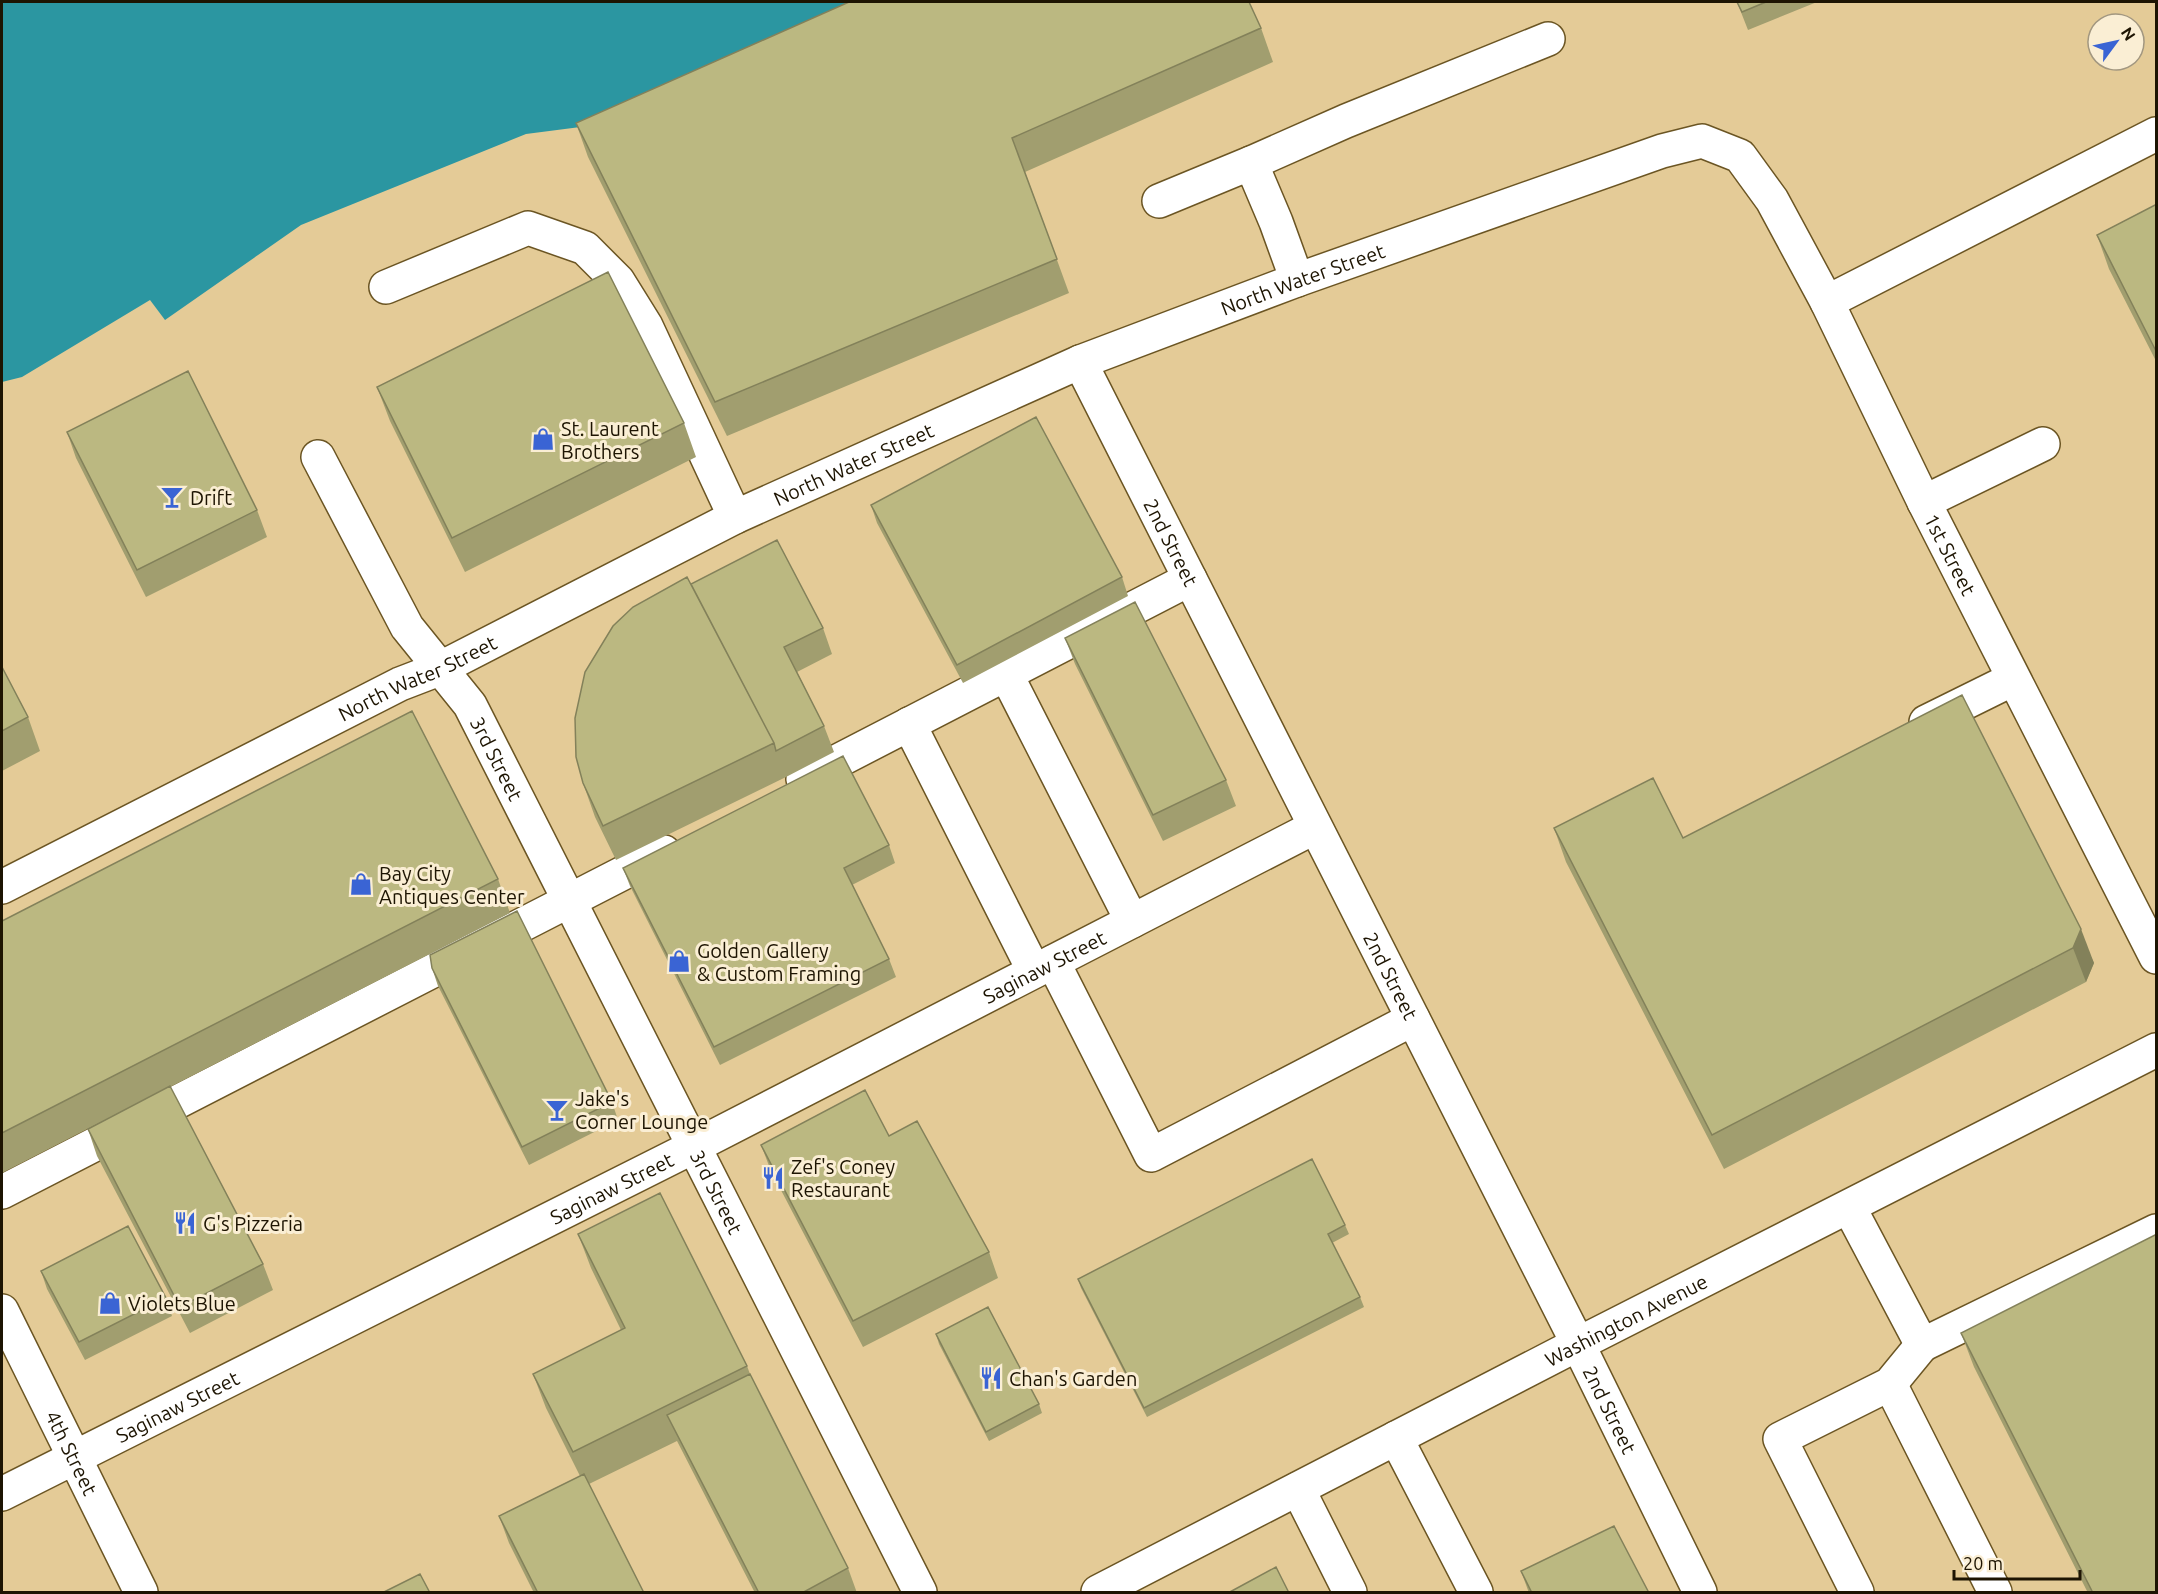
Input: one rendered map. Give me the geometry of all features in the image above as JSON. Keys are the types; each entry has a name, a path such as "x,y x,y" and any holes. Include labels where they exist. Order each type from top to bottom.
{"street":[{"path":"1159,201 1346,121 1548,39"},
{"path":"1827,302 2157,134"},
{"name":"North Water Street","path":"2,886 400,684 439,669 735,518 1080,362 1297,280 1662,151 1702,141 1740,156"},
{"name":"1st Street","path":"1740,156 1772,200 1827,302 2013,679 2157,957"},
{"path":"1251,163 1297,280"},
{"path":"386,287 528,228 585,248 618,281 646,326 735,518"},
{"name":"2nd Street","path":"1080,362 1578,1344 1700,1593"},
{"path":"1924,502 2043,444"},
{"name":"3rd Street","path":"318,457 407,627 470,705 920,1593"},
{"path":"775,794 1190,579"},
{"path":"1006,675 1132,921"},
{"path":"1901,735 2013,679"},
{"path":"909,724 1043,967 1151,1155 1413,1019"},
{"name":"Saginaw Street","path":"2,1494 695,1146 1315,826"},
{"path":"2,1192 693,837"},
{"name":"Washington Avenue","path":"1098,1593 1578,1344 2157,1050"},
{"path":"1849,1207 1922,1345"},
{"path":"1857,1593 1780,1439 1890,1384 1922,1345 2157,1231"},
{"name":"4th Street","path":"2,1311 141,1593"},
{"path":"1890,1384 1995,1593"},
{"path":"1396,1438 1476,1593"},
{"path":"1298,1489 1350,1593"}],"water":[{"path":"2,2 921,2 658,117 526,134 301,225 165,320 150,300 22,377 2,382"}],"building":[{"path":"849,2 1249,2 1261,28 1012,138 1057,259 715,402 576,123"},
{"path":"1737,2 1766,2 1742,12"},
{"path":"2157,204 2157,353 2097,235"},
{"name":"St. Laurent Brothers","path":"608,272 684,423 452,538 377,387"},
{"name":"Drift","path":"188,371 257,510 137,570 67,432"},
{"path":"1036,417 1122,577 957,665 871,505"},
{"path":"777,540 823,628 784,647 824,726 776,751 774,743 691,584"},
{"path":"687,577 774,743 603,826 583,783 576,757 575,718 585,672 613,626 633,607"},
{"path":"1135,602 1226,780 1153,815 1065,638"},
{"path":"2,667 28,717 2,731"},
{"path":"1962,695 2081,929 2073,948 1712,1135 1554,828 1653,778 1683,838"},
{"path":"412,711 498,879 2,1133 2,921"},
{"path":"843,756 889,845 844,868 889,959 714,1047 623,868"},
{"path":"517,911 612,1102 522,1147 432,968 430,955"},
{"name":"G's Pizzeria","path":"170,1086 263,1264 180,1307 88,1129"},
{"path":"865,1090 889,1136 917,1121 989,1252 853,1321 761,1145"},
{"path":"1312,1159 1345,1225 1328,1234 1360,1297 1144,1408 1078,1279"},
{"path":"660,1193 747,1366 573,1452 533,1374 625,1328 578,1234"},
{"name":"Violets Blue","path":"128,1226 166,1298 79,1342 41,1271"},
{"path":"2157,1234 2157,1593 2093,1593 1961,1333"},
{"name":"Chan's Garden","path":"988,1307 1039,1404 986,1432 936,1334"},
{"path":"750,1374 848,1568 802,1593 759,1593 667,1415"},
{"path":"584,1474 644,1593 538,1593 499,1516"},
{"path":"1614,1526 1649,1593 1532,1593 1521,1571"},
{"path":"1276,1567 1289,1593 1228,1593"},
{"path":"420,1574 430,1593 382,1593"}],"place":[{"name":"St. Laurent Brothers","path":"543,439"},
{"name":"Drift","path":"172,497"},
{"name":"Bay City Antiques Center","path":"361,884"},
{"name":"Golden Gallery & Custom Framing","path":"679,961"},
{"name":"Jake's Corner Lounge","path":"557,1110"},
{"name":"Zef's Coney Restaurant","path":"773,1178"},
{"name":"G's Pizzeria","path":"185,1223"},
{"name":"Violets Blue","path":"110,1303"},
{"name":"Chan's Garden","path":"991,1378"}]}
